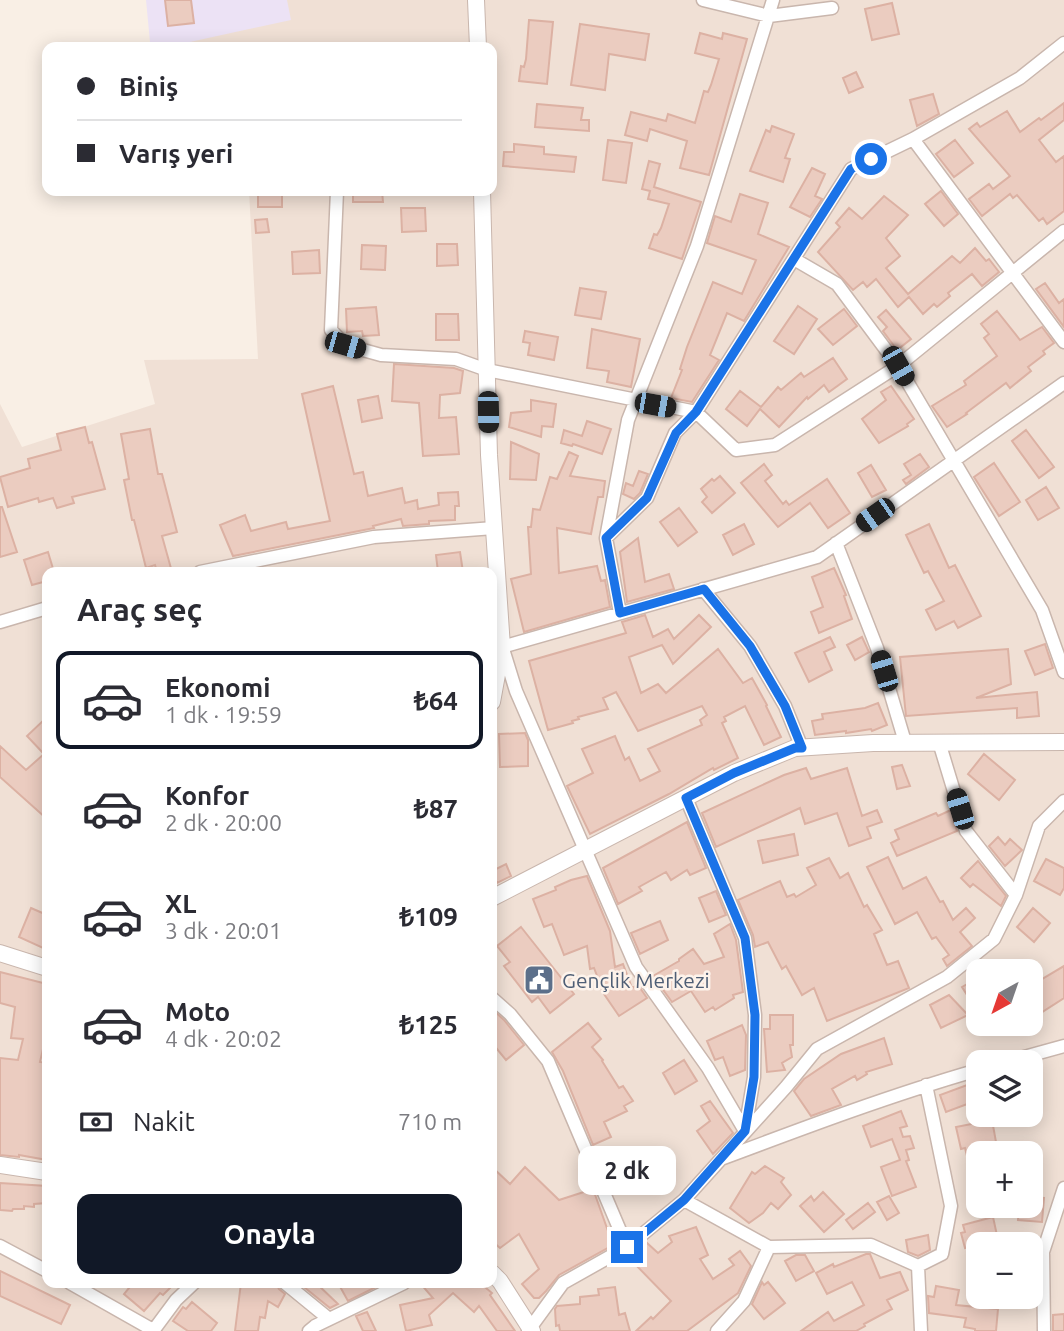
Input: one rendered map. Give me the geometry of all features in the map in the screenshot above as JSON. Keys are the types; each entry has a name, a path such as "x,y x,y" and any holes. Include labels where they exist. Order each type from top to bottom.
{"street":[{"path":"476,0 478,42"},
{"path":"703,0 769,16 832,8"},
{"path":"620,613 606,538 628,420 697,246 773,0"},
{"path":"606,538 647,498 676,433 696,412 851,169 1020,78 1064,43"},
{"path":"913,138 1064,342"},
{"path":"337,196 331,330 345,345 381,355 456,359 487,370 696,412 736,450 775,444 898,366 1064,231"},
{"path":"482,196 495,567"},
{"path":"794,258 837,284 898,366 1042,610 1064,673"},
{"path":"745,1131 708,1068 636,967 497,650 817,556 1064,383"},
{"path":"225,567 374,537 494,528"},
{"path":"836,543 877,648 905,742"},
{"path":"704,589 750,646 785,706 802,748"},
{"path":"0,622 42,609"},
{"path":"497,895 734,773 795,748 905,742 1064,741"},
{"path":"939,742 966,831 1016,895"},
{"path":"686,798 745,938 755,1015 754,1077 745,1131"},
{"path":"497,1278 530,1330 563,1283 627,1247 684,1200 817,1049 947,977 994,939 1016,895 1039,826 1064,801"},
{"path":"0,953 42,966"},
{"path":"497,1002 510,1014 548,1061 627,1247"},
{"path":"1043,1052 1064,1046"},
{"path":"718,1160 846,1112 966,1073"},
{"path":"918,1266 942,1254 951,1206 926,1085"},
{"path":"0,1166 42,1171"},
{"path":"1045,1331 1042,1252 1064,1188"},
{"path":"684,1200 769,1247 871,1245 918,1266"},
{"path":"0,1246 42,1268"},
{"path":"717,1331 744,1301 769,1247"},
{"path":"918,1266 921,1331"},
{"path":"78,1288 153,1331 176,1300 189,1288"},
{"path":"291,1288 329,1319"},
{"path":"309,1331 394,1288"}],"shaded area":[{"path":"146,0 287,0 291,20 190,42 150,42"},
{"path":"148,0 1064,0 1064,1331 0,1331 0,404 22,447 155,404 144,360 258,359 249,196 497,196 497,42 157,42"}],"building":[{"path":"165,0 191,0 194,23 168,26"},
{"path":"892,3 899,34 872,40 865,9"},
{"path":"529,20 553,22 547,84 519,81 521,66 524,67 526,59"},
{"path":"580,24 649,34 645,60 609,54 605,90 571,85"},
{"path":"700,33 722,39 723,33 747,39 709,175 680,168 687,141 650,129 647,141 625,135 631,112 666,121 668,114 695,123 704,91 708,92 719,59 695,53"},
{"path":"856,72 863,87 849,93 843,78"},
{"path":"933,94 939,114 917,126 910,100"},
{"path":"1064,103 1064,120 1039,140 1056,162 1064,156 1064,211 1047,224 1043,218 1039,221 1017,195 1013,198 1010,194 982,216 969,199 989,184 993,189 1010,176 969,129 977,123 980,127 1007,111 1020,132"},
{"path":"537,104 583,108 581,120 589,120 589,131 535,127"},
{"path":"772,126 794,134 785,158 790,159 783,182 750,171 766,130 770,132"},
{"path":"608,140 632,143 626,183 603,180"},
{"path":"955,140 973,163 954,177 936,154"},
{"path":"514,144 544,147 544,154 576,157 574,172 503,166 504,152 514,152"},
{"path":"649,161 660,164 654,187 701,202 682,259 649,248 654,234 657,235 661,228 669,204 648,199 650,191 642,189"},
{"path":"812,168 825,174 815,196 822,199 810,217 790,207"},
{"path":"941,191 958,214 944,226 925,204"},
{"path":"740,194 768,203 758,234 789,247 744,321 727,313 710,355 719,360 692,402 671,398 682,370 680,369 687,347 713,282 742,294 756,260 707,243 715,216 731,222"},
{"path":"258,196 282,196 282,207 258,207"},
{"path":"353,196 382,196 383,202 353,202"},
{"path":"884,196 908,215 886,238 900,256 886,268 908,294 952,256 960,263 975,248 986,261 989,259 999,272 982,286 972,274 948,293 950,296 937,307 934,304 923,314 909,297 898,307 876,279 867,287 863,282 853,290 818,252 840,227 836,223 849,208 862,219"},
{"path":"401,208 425,208 426,231 402,232"},
{"path":"267,219 269,232 256,233 255,220"},
{"path":"437,244 457,244 458,265 437,266"},
{"path":"362,245 386,246 385,270 361,269"},
{"path":"319,250 320,273 293,274 292,252"},
{"path":"1045,283 1059,303 1064,299 1064,327 1036,289"},
{"path":"580,288 606,292 601,319 575,315"},
{"path":"798,306 817,319 794,354 774,341"},
{"path":"376,307 379,335 363,336 362,331 347,332 346,309"},
{"path":"844,309 857,326 833,345 818,329"},
{"path":"886,310 911,339 897,350 883,331 887,327 878,317"},
{"path":"997,311 1020,340 1042,327 1054,343 1028,367 1031,371 1010,388 1006,383 947,427 932,406 966,385 964,381 997,356 984,338 989,334 981,324"},
{"path":"436,314 458,314 459,340 436,340"},
{"path":"592,329 640,339 631,387 607,382 609,371 587,368"},
{"path":"525,331 558,337 554,360 528,355 530,343 523,342"},
{"path":"833,358 847,379 829,392 824,385 808,399 807,397 779,427 760,409 747,426 726,409 740,391 761,407 778,387 781,390 801,373 804,377"},
{"path":"394,364 463,371 460,393 440,395 439,418 456,417 459,454 423,456 419,403 392,401"},
{"path":"333,386 354,474 363,472 368,496 402,488 405,503 417,500 418,509 439,505 438,493 458,492 459,506 455,506 455,520 403,526 401,519 373,526 374,528 233,556 220,525 245,515 251,531 286,522 288,529 330,521 302,394"},
{"path":"891,386 914,419 908,426 879,443 862,419 886,400 881,392"},
{"path":"378,396 382,418 362,422 358,400"},
{"path":"531,400 556,404 553,427 542,426 541,437 509,427 511,413 531,411"},
{"path":"587,421 611,429 602,454 573,444 561,443 564,430 582,436"},
{"path":"85,427 105,489 72,497 74,503 57,508 53,498 39,502 38,498 8,507 0,477 30,468 28,459 61,450 57,434"},
{"path":"150,429 158,474 162,474 177,532 162,536 171,567 146,567 124,480 129,479 121,434"},
{"path":"1026,430 1054,467 1039,478 1012,441"},
{"path":"511,442 539,454 536,480 510,479"},
{"path":"569,452 578,456 570,476 605,481 603,497 598,497 591,534 557,528 559,573 597,566 601,581 605,580 610,607 524,632 511,579 531,574 528,527 531,527 533,509 540,510 550,477 557,479"},
{"path":"920,454 929,467 906,484 903,480 911,475 904,464"},
{"path":"994,463 1020,502 999,516 974,477"},
{"path":"764,464 772,475 765,481 783,504 786,501 789,505 827,479 850,513 828,528 810,503 778,527 741,483"},
{"path":"871,465 886,490 872,497 858,473"},
{"path":"639,471 648,474 640,493 634,499 623,494 626,483 633,486"},
{"path":"720,476 735,493 712,513 702,502 707,497 701,489"},
{"path":"1046,487 1059,508 1038,520 1026,500"},
{"path":"0,507 17,552 0,557"},
{"path":"679,508 697,532 678,546 660,522"},
{"path":"744,524 754,544 733,555 723,535"},
{"path":"929,524 949,568 955,565 981,616 958,628 954,621 936,630 926,610 944,601 928,571 924,573 906,535"},
{"path":"638,538 645,582 669,574 674,589 627,602 620,552"},
{"path":"48,552 52,567 42,567 42,582 32,585 24,560"},
{"path":"460,552 462,567 437,567 436,555"},
{"path":"834,568 846,595 844,596 852,619 819,633 811,612 823,607 812,577"},
{"path":"645,615 653,637 668,629 674,639 699,615 711,627 673,664 662,645 629,657 641,693 658,684 666,693 718,649 743,683 752,678 781,737 764,745 745,706 724,717 726,721 722,723 738,758 714,770 713,768 669,794 590,834 567,786 593,773 582,749 615,736 625,760 629,757 640,781 660,771 648,749 702,725 700,720 707,715 702,706 638,731 616,692 603,698 608,709 578,717 573,723 548,730 529,661 626,633 622,622"},
{"path":"830,637 835,647 824,652 832,670 809,682 795,653"},
{"path":"862,637 869,652 855,660 847,645"},
{"path":"1045,644 1053,668 1035,675 1025,651"},
{"path":"1008,649 1011,684 976,698 1037,692 1039,716 1017,718 1017,708 906,716 900,657"},
{"path":"878,703 887,725 872,731 815,735 812,721 823,719 822,714 865,708"},
{"path":"42,722 42,752 27,736"},
{"path":"525,733 528,740 528,766 500,767 499,734"},
{"path":"0,746 26,770 42,756 42,815 0,777"},
{"path":"984,754 1015,780 999,800 968,774"},
{"path":"902,765 910,786 897,789 892,767"},
{"path":"806,768 811,779 847,768 862,816 877,810 882,822 867,827 871,838 849,846 837,813 805,824 800,808 716,847 702,813 784,775"},
{"path":"951,810 957,831 897,856 891,843 899,839 895,830 936,813 938,816"},
{"path":"687,822 706,868 690,875 687,870 671,880 666,872 639,887 642,891 618,904 603,868"},
{"path":"794,834 798,855 763,863 758,841"},
{"path":"998,837 1005,845 1010,839 1022,850 1005,866 989,846"},
{"path":"888,857 903,889 926,877 953,920 966,908 975,918 960,932 972,946 947,966 943,959 949,955 936,937 932,939 917,912 895,924 867,867"},
{"path":"829,858 840,878 848,873 864,907 867,905 882,930 874,934 887,965 898,961 909,988 827,1021 814,988 802,995 786,966 782,969 768,942 755,947 753,935 738,900 780,881 787,897 794,894 796,897 816,885 807,868"},
{"path":"1046,859 1064,868 1064,888 1060,895 1034,881"},
{"path":"978,861 1006,896 1001,906 973,884 970,887 961,878"},
{"path":"506,864 511,876 497,883 497,868"},
{"path":"587,876 610,931 615,967 623,964 632,988 638,985 647,998 619,1016 604,994 594,968 590,969 587,946 564,955 552,924 544,927 533,899 556,890 555,887 571,880"},
{"path":"716,891 726,915 709,922 699,898"},
{"path":"31,908 42,913 42,948 19,937"},
{"path":"1033,908 1050,923 1034,942 1017,927"},
{"path":"660,921 668,940 640,954 631,933"},
{"path":"730,924 736,940 743,992 733,995 734,998 715,1010 713,1007 705,1012 691,991 672,1002 653,976 679,961 693,949 704,964 724,957 714,934"},
{"name":"Gençlik Merkezi","path":"521,927 574,994 550,1013 538,997 532,1002 504,966 510,962 497,946"},
{"path":"1064,966 1064,998 1043,1012 1043,979"},
{"path":"0,972 42,983 42,1159 0,1155 0,1058 18,1060 23,1039 11,1038 15,1007 0,1003"},
{"path":"949,995 966,1016 941,1028 930,1005"},
{"path":"497,1014 524,1045 506,1060 497,1049"},
{"path":"770,1015 793,1015 793,1045 790,1045 792,1057 782,1063 785,1070 767,1072 764,1029 770,1029"},
{"path":"588,1023 601,1039 592,1047 619,1088 623,1086 633,1101 624,1106 627,1111 604,1122 611,1137 593,1145 563,1071 552,1052"},
{"path":"742,1025 746,1035 745,1070 730,1076 723,1057 715,1060 707,1041"},
{"path":"884,1038 892,1064 866,1072 867,1074 857,1080 855,1076 832,1089 841,1105 811,1116 794,1091 804,1079 841,1054"},
{"path":"684,1060 697,1081 675,1094 663,1073"},
{"path":"966,1085 966,1104 946,1112 940,1095"},
{"path":"710,1101 733,1133 713,1154 697,1131 710,1121 701,1106"},
{"path":"901,1111 907,1126 900,1128 903,1137 910,1136 914,1148 906,1150 909,1160 906,1161 916,1187 892,1196 881,1167 900,1160 892,1139 871,1147 863,1126"},
{"path":"956,1127 993,1127 996,1141 966,1141 966,1152 965,1148 961,1149"},
{"path":"765,1166 784,1178 781,1182 791,1195 778,1209 771,1203 749,1223 730,1208 752,1172 755,1174"},
{"path":"525,1167 559,1200 593,1189 613,1245 559,1275 539,1298 534,1298 522,1284 539,1269 519,1234 500,1248 497,1245 497,1172 510,1184"},
{"path":"0,1183 42,1186 42,1203 12,1211 0,1210"},
{"path":"823,1192 844,1214 824,1232 800,1206 811,1196 814,1201"},
{"path":"889,1196 899,1213 887,1220 877,1202"},
{"path":"868,1203 875,1212 853,1229 846,1220"},
{"path":"993,1218 996,1232 966,1232 965,1248 961,1233 965,1232 963,1225"},
{"path":"1018,1218 1042,1218 1042,1222"},
{"path":"696,1227 708,1255 700,1259 713,1279 734,1265 729,1259 740,1251 751,1266 738,1293 687,1331 636,1331 671,1301 631,1260 647,1243 658,1253 672,1242 669,1236"},
{"path":"928,1235 930,1250 918,1256 908,1252 906,1240"},
{"path":"870,1254 880,1278 900,1272 908,1290 887,1300 892,1309 856,1331 801,1331 828,1312 834,1321 864,1305 852,1282 827,1294 816,1273 833,1264 834,1267"},
{"path":"796,1255 805,1255 814,1271 796,1281 785,1261"},
{"path":"0,1271 70,1305 61,1324 0,1296"},
{"path":"762,1282 764,1285 768,1282 785,1303 764,1319 752,1304"},
{"path":"936,1286 959,1290 956,1305 966,1306 966,1309 998,1309 996,1331 975,1331 964,1327 966,1318 929,1313 928,1296 934,1297"},
{"path":"615,1287 619,1315 625,1313 630,1331 560,1331 559,1325 556,1326 557,1306 580,1304 580,1297 599,1295 598,1289"},
{"path":"129,1288 170,1288 163,1295 160,1293 144,1311 124,1294"},
{"path":"240,1288 278,1288 285,1294 278,1307 268,1301 265,1318 260,1317 258,1331 235,1331"},
{"path":"305,1288 321,1288 338,1304 330,1308"},
{"path":"341,1288 374,1288 348,1301"},
{"path":"424,1288 486,1288 492,1293 490,1295 515,1331 497,1331 479,1306 474,1312 453,1293 429,1315 432,1325 406,1331 400,1305 433,1298"},
{"path":"192,1302 217,1323 211,1331 188,1331 173,1321 183,1307 186,1309"},
{"path":"367,1312 376,1331 363,1331 356,1316"},
{"path":"1064,1314 1064,1331 1053,1331 1053,1315"}],"place":[{"name":"Gençlik Merkezi","path":"539,980"}],"route":[{"path":"627,1247 684,1200 745,1131 754,1077 755,1015 745,938 686,798 734,773 795,748 802,748 785,706 750,646 704,589 620,613 606,538 647,498 676,433 696,412 851,169 871,159"}]}
